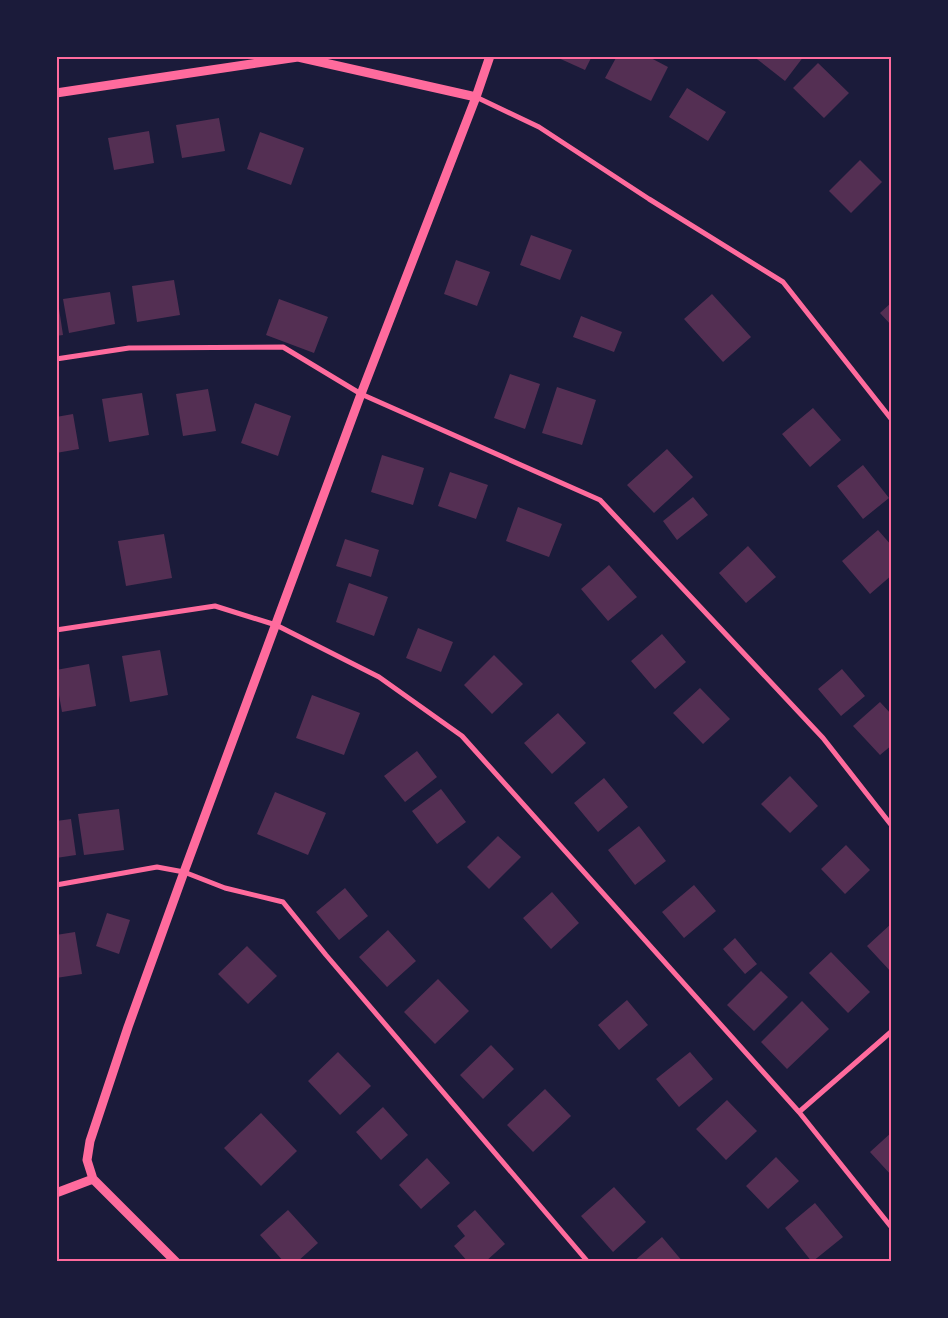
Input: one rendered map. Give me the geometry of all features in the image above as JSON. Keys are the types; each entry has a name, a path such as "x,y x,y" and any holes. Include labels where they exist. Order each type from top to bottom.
{"street":[{"path":"176,1262 93,1180 87,1160 90,1141 128,1027 184,872 361,394 476,97 490,56"},
{"path":"56,93 298,57 476,97 539,127 648,199 783,282 892,420"},
{"path":"56,359 129,348 283,347 361,394 600,500 823,738 892,826"},
{"path":"56,630 215,606 276,625 379,677 462,736 799,1112 892,1228"},
{"path":"56,885 157,867 184,872 225,888 283,902 588,1262"},
{"path":"799,1112 892,1031"},
{"path":"56,1193 93,1180"}],"building":[{"path":"554,56 592,56 585,70"},
{"path":"617,56 647,56 668,67 651,101 605,78"},
{"path":"753,56 804,56 785,81"},
{"path":"818,63 849,93 824,118 793,88"},
{"path":"687,88 726,112 708,141 669,117"},
{"path":"219,118 225,151 182,158 176,125"},
{"path":"149,131 154,163 114,170 108,138"},
{"path":"260,132 304,148 291,185 247,169"},
{"path":"860,160 882,182 851,213 829,191"},
{"path":"531,235 572,250 560,280 520,265"},
{"path":"456,260 490,272 477,306 444,294"},
{"path":"174,280 180,315 137,322 132,286"},
{"path":"110,292 115,324 69,333 63,299"},
{"path":"712,294 751,337 723,362 684,319"},
{"path":"279,299 328,317 314,353 266,335"},
{"path":"58,302 63,335 56,336 56,303"},
{"path":"892,302 892,326 880,313"},
{"path":"581,316 622,332 614,352 573,337"},
{"path":"510,374 540,384 525,429 494,418"},
{"path":"557,387 596,400 582,445 542,433"},
{"path":"208,389 216,431 183,436 176,394"},
{"path":"142,393 149,435 109,442 102,399"},
{"path":"255,403 291,416 278,456 241,443"},
{"path":"813,408 841,440 810,467 782,434"},
{"path":"73,414 79,449 56,453 56,417"},
{"path":"667,449 693,477 654,513 627,485"},
{"path":"382,455 424,468 413,505 371,492"},
{"path":"863,465 889,498 863,519 837,486"},
{"path":"450,472 488,485 476,519 438,506"},
{"path":"693,497 708,515 677,540 663,521"},
{"path":"518,507 562,524 549,557 506,541"},
{"path":"878,530 892,546 892,575 870,594 842,561"},
{"path":"164,534 172,578 126,586 118,541"},
{"path":"345,539 379,550 371,577 336,566"},
{"path":"748,546 776,577 746,603 719,573"},
{"path":"609,565 637,597 608,621 581,589"},
{"path":"349,583 388,597 374,636 336,622"},
{"path":"418,628 453,642 441,672 406,658"},
{"path":"662,634 686,662 655,689 631,661"},
{"path":"160,650 168,695 130,702 122,656"},
{"path":"494,655 523,684 492,714 464,685"},
{"path":"89,664 96,706 62,712 56,670"},
{"path":"842,669 865,696 841,716 818,689"},
{"path":"700,688 730,719 703,744 673,713"},
{"path":"312,695 360,713 344,755 296,738"},
{"path":"880,702 892,715 892,745 880,755 853,726"},
{"path":"558,713 586,743 552,774 524,743"},
{"path":"417,751 437,777 405,802 384,776"},
{"path":"790,776 818,806 790,833 761,804"},
{"path":"604,778 628,807 598,832 574,803"},
{"path":"441,789 466,822 437,844 412,811"},
{"path":"275,792 326,813 308,855 257,834"},
{"path":"119,809 124,850 84,855 78,814"},
{"path":"71,819 76,855 56,858 56,821"},
{"path":"639,826 666,861 635,885 608,850"},
{"path":"498,836 521,857 489,889 467,867"},
{"path":"846,845 870,870 845,894 821,869"},
{"path":"694,885 716,911 684,938 662,912"},
{"path":"345,888 368,916 339,940 316,912"},
{"path":"552,892 579,923 551,949 523,918"},
{"path":"107,913 130,920 119,954 96,946"},
{"path":"892,923 892,973 867,946"},
{"path":"388,930 416,961 387,987 359,957"},
{"path":"75,932 82,974 56,978 56,935"},
{"path":"735,938 757,964 745,974 723,949"},
{"path":"247,946 277,976 248,1004 218,974"},
{"path":"831,952 870,992 848,1013 809,973"},
{"path":"761,971 788,997 754,1031 727,1005"},
{"path":"438,979 469,1011 435,1044 404,1012"},
{"path":"627,1000 648,1025 619,1050 598,1025"},
{"path":"802,1001 829,1029 787,1069 761,1042"},
{"path":"491,1045 514,1069 483,1099 460,1075"},
{"path":"338,1052 371,1086 340,1115 308,1081"},
{"path":"690,1052 713,1079 679,1107 656,1079"},
{"path":"545,1089 571,1116 533,1152 507,1125"},
{"path":"727,1100 757,1131 726,1160 696,1129"},
{"path":"383,1107 408,1135 381,1160 356,1132"},
{"path":"261,1113 297,1151 261,1186 224,1148"},
{"path":"892,1132 892,1176 870,1152"},
{"path":"776,1157 799,1181 768,1209 746,1186"},
{"path":"427,1158 450,1183 421,1209 399,1185"},
{"path":"614,1187 646,1222 613,1252 581,1216"},
{"path":"815,1203 843,1237 812,1262 785,1228"},
{"path":"288,1210 318,1243 297,1262 284,1262 260,1235"},
{"path":"475,1210 505,1244 485,1262 468,1262 454,1246 465,1236 457,1226"},
{"path":"662,1237 683,1262 633,1262"}]}
